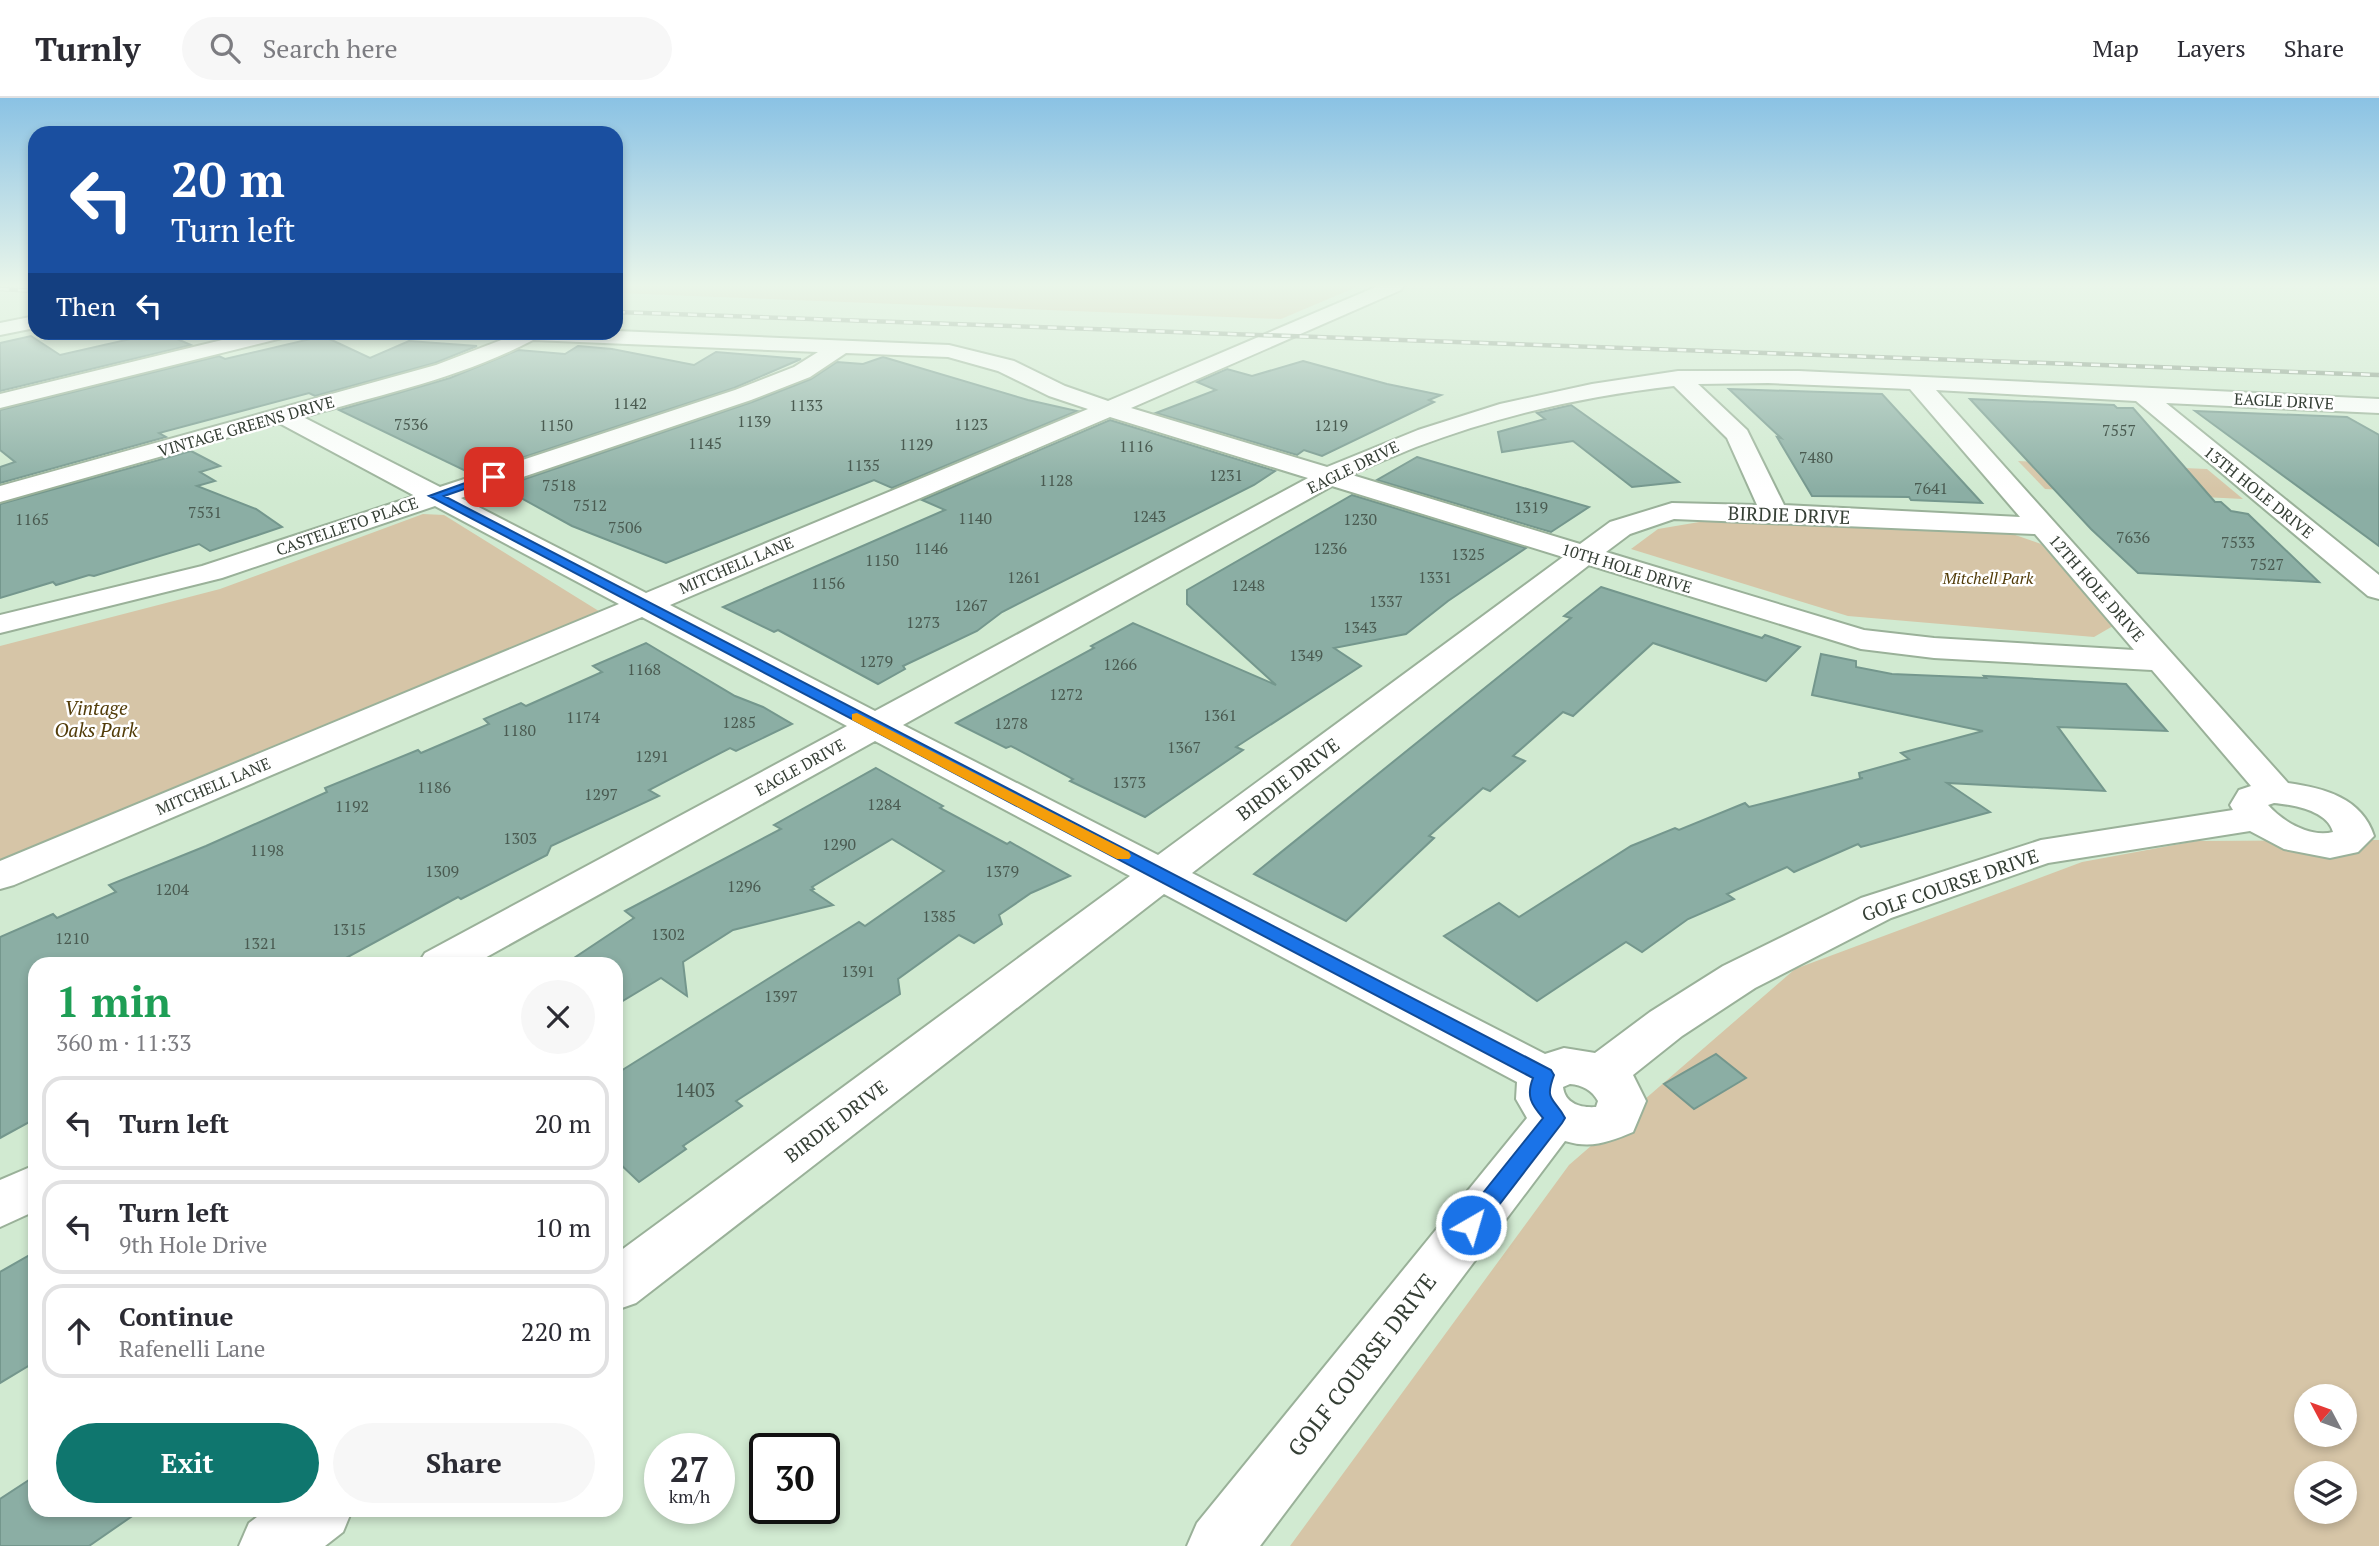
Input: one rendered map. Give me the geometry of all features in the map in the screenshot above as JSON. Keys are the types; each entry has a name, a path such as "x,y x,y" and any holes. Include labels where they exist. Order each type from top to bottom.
{"street":[{"path":"0,401 195,354"},
{"name":"VINTAGE GREENS DRIVE","path":"0,494 444,370 489,354"},
{"name":"CASTELLETO PLACE","path":"0,624 212,572 743,395 802,372 830,354"},
{"name":"10TH HOLE DRIVE","path":"959,354 1006,366 1057,391 1106,408 1861,639 1934,648 2161,661"},
{"name":"MITCHELL LANE","path":"0,876 1239,354"},
{"name":"EAGLE DRIVE","path":"453,957 1331,476 1407,440 1493,411 1583,392 1678,379 1792,377 2140,393 2376,408"},
{"path":"1678,379 1738,435 1774,513"},
{"name":"12TH HOLE DRIVE","path":"1917,383 2161,661 2267,805"},
{"name":"13TH HOLE DRIVE","path":"2140,393 2379,590"},
{"path":"283,416 1161,875 1549,1096"},
{"name":"BIRDIE DRIVE","path":"623,1281 1620,528 1672,511 1774,513 2043,526"},
{"path":"2267,805 2321,803 2362,818"},
{"name":"GOLF COURSE DRIVE","path":"1220,1546 1549,1096 1564,1066 1589,1068 1601,1074 1666,1024 1740,977 1876,908 2041,852 2267,805"},
{"path":"0,1205 28,1190"},
{"path":"272,1546 311,1517"}],"green space":[{"path":"2018,461 2207,469 2243,499 2045,489"},
{"name":"Vintage Oaks Park","path":"423,514 444,515 602,613 0,863 0,646 220,589"},
{"name":"Mitchell Park","path":"1723,518 1998,529 2041,544 2113,626 2094,637 1848,616 1631,549 1658,529"},
{"path":"2379,840 2379,1546 1290,1546 1569,1165 1795,969 2082,862 2196,841"}],"building":[{"path":"0,354 155,354 0,391"},
{"path":"248,354 361,354 370,358 380,354 458,354 435,363 315,396 309,393 159,433 166,437 0,483 0,467 15,462 0,450 0,410 219,356 225,359"},
{"path":"509,354 635,354 694,365 713,354 801,359 734,388 472,474 339,410 450,378"},
{"path":"883,357 1028,400 1077,411 892,488 874,480 666,563 572,526 501,487 752,402 811,379 837,362 863,364"},
{"path":"1303,361 1387,384 1441,395 1429,400 1434,402 1322,456 1304,450 1297,455 1156,413 1216,390 1197,382 1227,369 1252,376"},
{"path":"1729,389 1882,394 1982,503 1911,500 1909,497 1812,496 1777,437 1781,438"},
{"path":"1970,399 2133,408 2215,502 2221,502 2231,511 2248,514 2319,582 2138,573 2091,529"},
{"path":"1571,405 1679,482 1632,487 1573,441 1502,452 1498,432 1545,419 1537,413"},
{"path":"2195,411 2347,417 2379,435 2379,546"},
{"path":"1110,420 1275,471 1254,485 1002,612 977,631 903,666 905,669 878,684 778,630 774,632 723,607 945,510 922,500"},
{"path":"191,451 220,466 200,472 215,481 197,486 256,509 282,527 210,551 199,544 94,576 89,575 56,585 53,582 0,598 0,504"},
{"path":"1417,457 1589,507 1551,532 1377,480"},
{"path":"1352,495 1526,548 1448,601 1406,634 1334,648 1361,666 1236,747 1243,750 1145,817 1070,781 1073,779 1011,746 1006,748 956,723 1094,648 1091,646 1133,623 1276,685 1187,604 1187,590"},
{"path":"1601,587 1762,638 1765,635 1800,647 1766,681 1653,643 1573,716 1563,712 1513,756 1525,761 1490,791 1483,788 1429,836 1434,838 1346,921 1254,874 1571,618 1564,616"},
{"path":"646,643 735,696 763,707 792,724 736,751 730,748 649,790 659,796 551,846 547,855 461,899 458,897 348,957 28,957 28,1123 0,1138 0,937 53,914 57,918 116,892 109,885 206,846 327,792 325,788 418,750 421,753 489,724 484,719 521,703 526,706 602,672 593,666"},
{"path":"1821,654 1856,661 1856,667 1892,674 2126,684 2167,731 2058,727 2105,791 1947,783 1990,812 1861,847 1858,844 1794,872 1787,867 1727,894 1734,899 1688,919 1642,952 1626,942 1537,1001 1444,936 1499,903 1519,917 1631,846 1675,828 1679,830 1745,803 1749,807 1863,778 1860,778 1859,773 1909,759 1901,753 1983,731 1812,695"},
{"path":"876,768 943,806 940,808 1007,844 1010,842 1070,876 1031,893 999,915 1002,924 974,943 959,935 898,979 900,994 736,1101 742,1106 683,1146 686,1149 639,1182 623,1167 623,1070 859,922 865,926 944,871 892,839 812,887 814,889 811,890 833,905 733,930 683,962 687,996 661,978 623,1001 623,957 576,957 634,918 625,911 781,829 774,825"},
{"path":"1716,1054 1746,1078 1694,1109 1664,1084"},
{"path":"28,1256 28,1366 0,1383 0,1272"},
{"path":"28,1481 28,1517 131,1517 89,1546 0,1546 0,1499"}],"railway":[{"path":"1779,354 2379,375"}],"slow traffic":[{"path":"857,717 1123,856"}],"route":[{"path":"494,477 435,496 1544,1075 1539,1083 1540,1101 1555,1118 1471,1225"}]}
